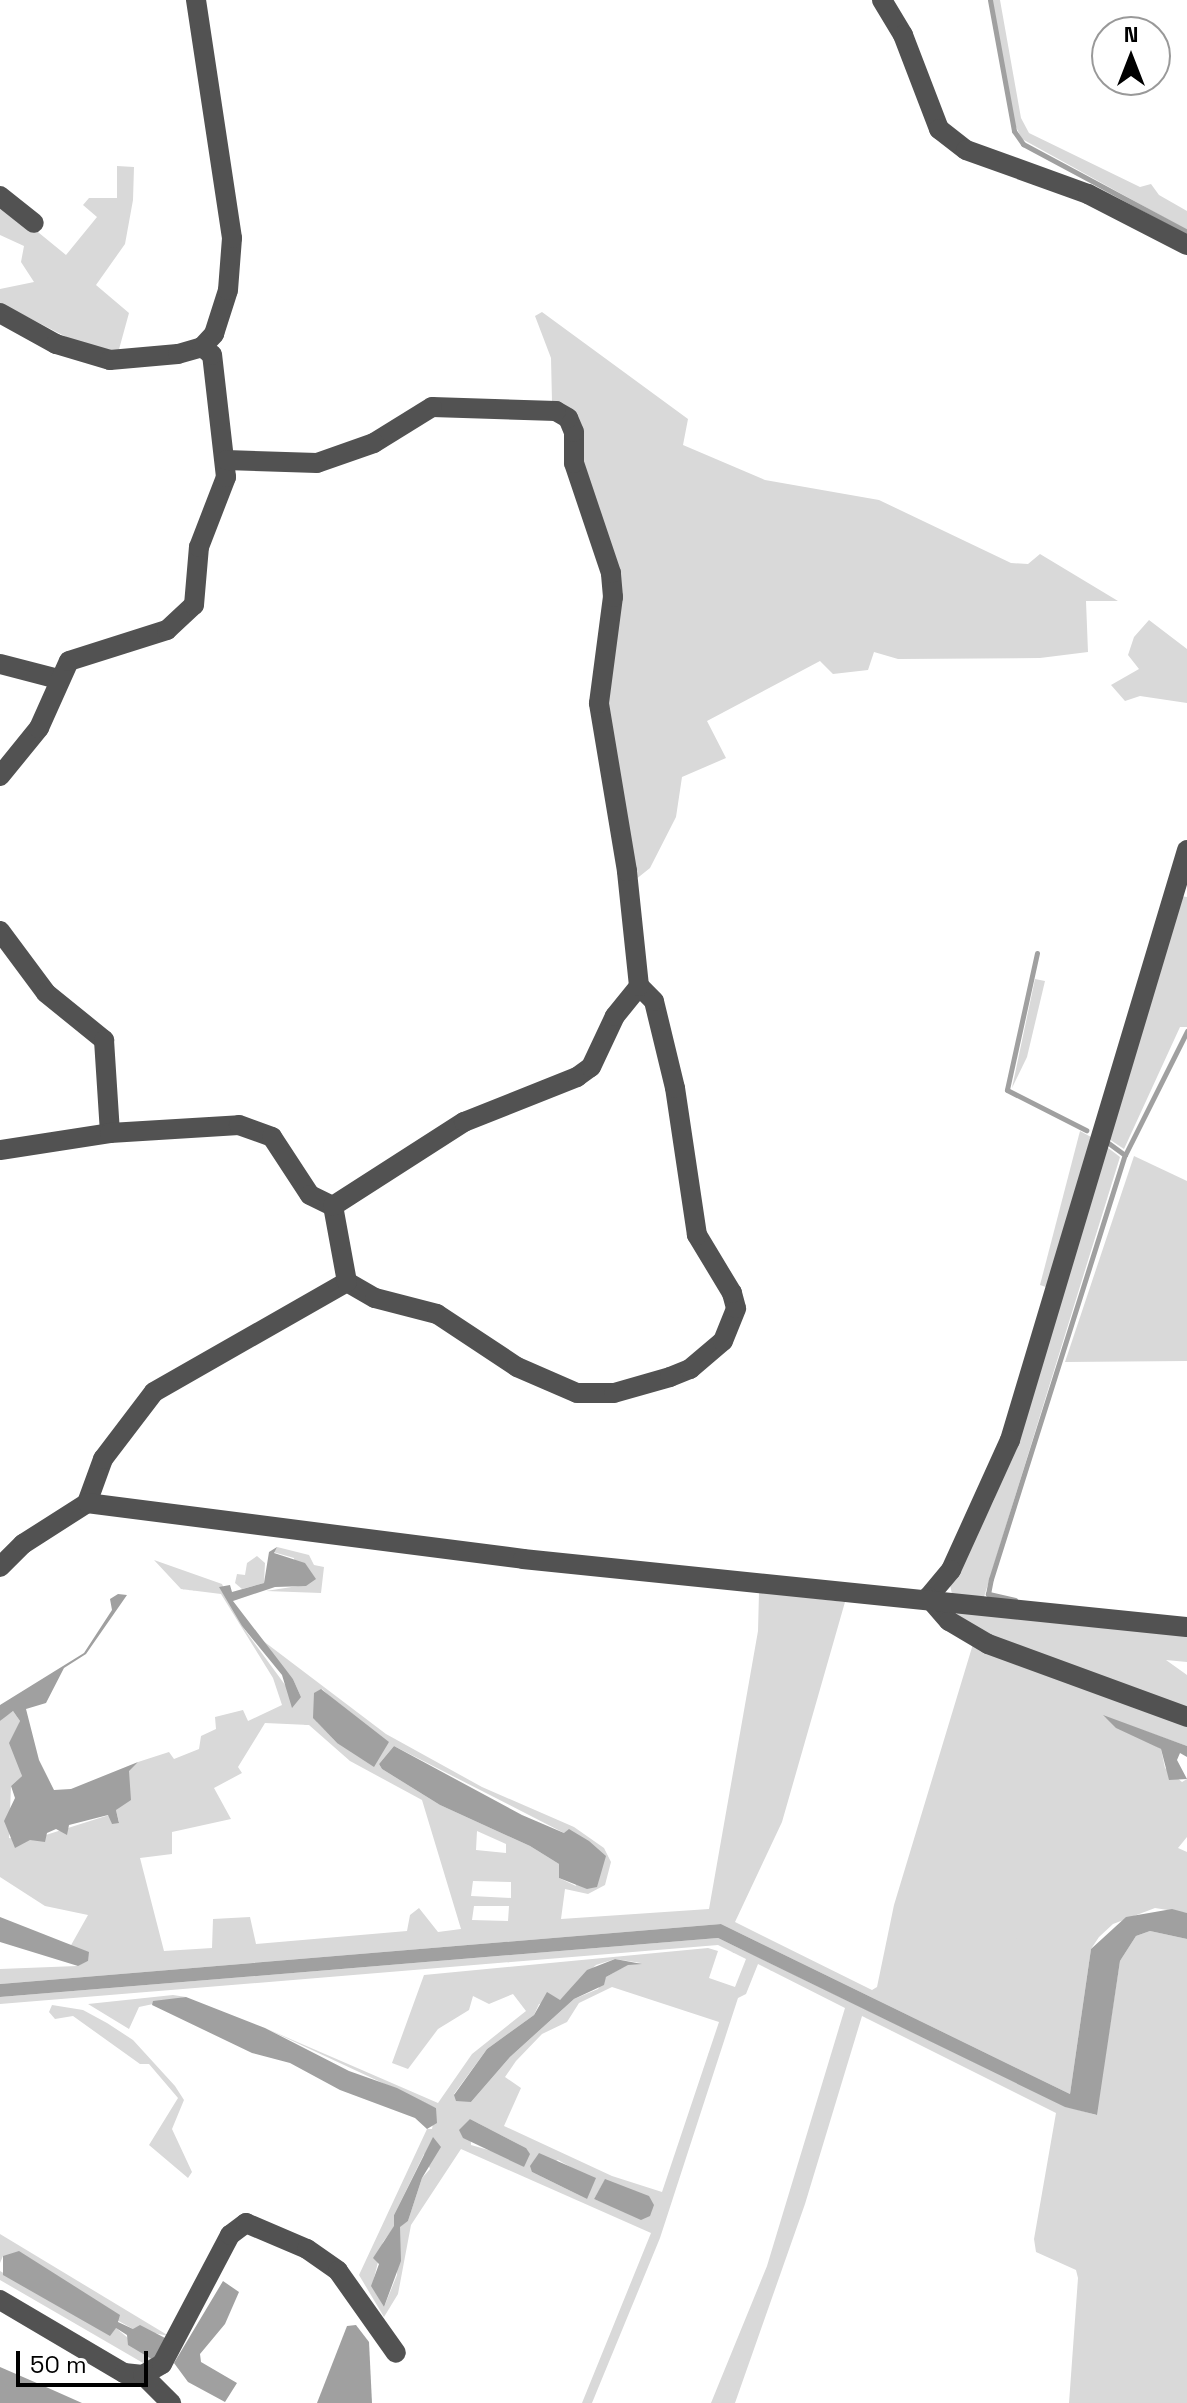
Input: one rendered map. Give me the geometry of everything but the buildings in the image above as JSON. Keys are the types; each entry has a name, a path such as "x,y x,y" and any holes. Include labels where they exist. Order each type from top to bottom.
{"street":[{"path":"0,313 56,344 110,360 150,360 202,347 222,314 232,238 196,0"},
{"path":"882,0 903,35 939,129 966,150 1088,194 1187,245"},
{"path":"0,196 34,223"},
{"path":"0,776 39,728 58,679 69,661 167,630 189,614 199,547 226,477 212,355 202,347"},
{"path":"226,460 317,463 374,443 432,407 556,411 568,418 574,432 574,463 611,573 599,703 627,871 639,986 654,1001 671,1074 697,1235 732,1293 736,1308 723,1341 690,1369 614,1393 577,1393 517,1367 437,1314 375,1298 347,1282 333,1206"},
{"path":"0,664 58,679"},
{"path":"928,1597 951,1570 1010,1440 1182,888 1187,850"},
{"path":"0,931 46,993 104,1040 110,1133"},
{"path":"333,1206 464,1122 577,1077 591,1067 615,1016 639,986"},
{"path":"0,1150 110,1133 239,1125 272,1137 310,1195 333,1206"},
{"path":"0,1567 23,1544 87,1503 103,1459 154,1392 313,1297 338,1292 347,1282"},
{"path":"87,1503 523,1559 928,1597 1187,1627"},
{"path":"928,1597 949,1621 988,1644 1187,1717"},
{"path":"0,2300 124,2373 143,2375 162,2364 230,2235 246,2223 307,2249 338,2271 396,2353"},
{"path":"143,2375 171,2403"}],"shaded area":[{"path":"992,0 1000,0 1021,118 1029,133 1140,187 1151,184 1159,195 1187,211 1187,230 1022,139 1014,123"},
{"path":"117,166 134,167 133,200 125,244 96,285 129,313 118,353 80,344 0,303 0,289 34,282 21,262 24,246 0,235 0,201 66,255 97,217 83,205 89,198 117,198"},
{"path":"542,312 688,419 683,445 765,480 879,500 1011,563 1028,564 1040,554 1118,601 1086,601 1088,652 1040,658 898,659 874,652 868,670 833,674 820,661 707,721 726,758 682,777 676,817 650,868 635,880 603,700 614,570 552,402 551,358 535,316"},
{"path":"1149,620 1187,649 1187,703 1140,696 1125,701 1111,685 1139,669 1128,655 1134,637"},
{"path":"1180,896 1187,897 1187,1027 1180,1027 1124,1149 1106,1137"},
{"path":"1035,979 1045,981 1027,1057 1012,1088"},
{"path":"1080,1131 1091,1137 1049,1288 1040,1285"},
{"path":"1103,1144 1120,1157 984,1597 952,1594 950,1585 993,1502 1017,1440"},
{"path":"1134,1156 1187,1181 1187,1361 1065,1362"},
{"path":"277,1547 309,1555 314,1565 324,1567 321,1593 266,1591 298,1586 294,1558 273,1552"},
{"path":"277,1547 274,1553 305,1563 316,1579 306,1586 275,1587 233,1601 293,1679 301,1697 292,1708 282,1675 242,1626 219,1587 230,1585 232,1592 264,1583 269,1552"},
{"path":"257,1556 265,1563 264,1583 242,1589 235,1583 237,1574 245,1575 247,1563"},
{"path":"154,1560 222,1584 242,1626 291,1693 301,1697 293,1679 258,1637 386,1734 482,1787 574,1827 604,1848 611,1862 605,1885 588,1894 565,1889 561,1919 709,1909 758,1631 759,1592 845,1602 782,1822 735,1922 872,1990 877,1987 894,1905 973,1644 1187,1724 1187,1746 1103,1716 1161,1749 1165,1768 1182,1782 1187,1779 1187,1837 1178,1848 1187,1852 1187,1913 1155,1908 1113,1924 1091,1949 1070,2094 721,1924 0,1984 0,1969 77,1966 88,1961 70,1947 88,1915 45,1906 0,1877 0,1721 4,1717 13,1711 20,1721 14,1747 22,1776 11,1786 9,1838 30,1840 109,1815 112,1823 119,1822 116,1810 129,1770 138,1762 169,1752 174,1759 199,1749 201,1736 216,1729 215,1717 243,1710 248,1721 282,1705 273,1678 221,1594 181,1589","holes":["322,1689 389,1743 337,1743 317,1722","265,1723 309,1725 350,1761 422,1800 461,1929 438,1932 419,1908 410,1915 407,1931 256,1944 250,1917 213,1919 212,1948 164,1951 140,1858 172,1854 172,1832 231,1819 214,1788 242,1773 238,1767","394,1746 564,1833 576,1886 559,1878 559,1864 530,1846 440,1805 382,1769 379,1764","477,1831 506,1844 506,1853 476,1850","473,1881 511,1882 511,1898 471,1896","474,1906 509,1906 508,1921 472,1920"]},
{"path":"118,1594 127,1595 86,1654 64,1668 46,1703 26,1709 39,1760 54,1790 71,1789 138,1762 129,1771 131,1800 116,1810 119,1823 112,1824 108,1815 69,1825 67,1835 56,1829 47,1833 45,1842 30,1840 15,1848 4,1821 15,1798 11,1786 22,1776 9,1743 20,1721 13,1711 0,1721 0,1705 84,1653 112,1610 110,1599"},
{"path":"959,1609 1187,1633 1187,1662 1166,1660 1187,1675 1187,1711 991,1639 956,1614"},
{"path":"321,1689 389,1742 374,1767 337,1743 313,1718 314,1693"},
{"path":"1103,1715 1187,1746 1187,1757 1180,1753 1177,1760 1187,1779 1169,1780 1161,1749 1116,1728"},
{"path":"394,1746 522,1815 564,1833 569,1829 589,1841 606,1856 597,1887 587,1889 559,1878 559,1864 530,1846 440,1805 382,1769 379,1764"},
{"path":"1172,1909 1187,1913 1187,1939 1150,1931 1136,1936 1120,1961 1097,2115 1065,2107 718,1938 0,1997 0,1984 721,1924 1070,2094 1091,1949 1126,1917"},
{"path":"0,1917 89,1952 88,1961 78,1966 0,1942"},
{"path":"1150,1931 1187,1939 1187,2403 1069,2403 1078,2278 1076,2270 1036,2252 1034,2239 1056,2113 862,2016 805,2204 735,2403 711,2403 767,2266 845,2008 758,1964 746,1994 738,1998 660,2238 592,2403 582,2403 651,2233 461,2149 411,2225 398,2294 384,2317 359,2275 427,2129 432,2129 436,2108 265,2028 438,2103 472,2054 526,2011 513,1994 489,2004 473,1996 469,2010 438,2029 408,2069 392,2063 424,1975 708,1948 718,1951 709,1978 735,1987 746,1959 718,1945 0,2004 0,1997 718,1938 1065,2106 1096,2115 1120,1961 1136,1936","holes":["615,1959 641,1963 629,1964 606,1977 598,1989 574,1999 510,2057 471,2102 454,2094 487,2049 534,2015 539,2004 560,2000 596,1965","612,1987 719,2022 662,2192 612,2176 504,2126 521,2088 505,2077 542,2034 567,2022 579,2003","470,2119 526,2148 524,2167 506,2155 471,2145","424,2154 430,2169 422,2178 408,2221 399,2227 397,2275 384,2307 372,2286 383,2242 395,2226 394,2215","558,2160 581,2173 587,2199 532,2172","605,2180 623,2187 631,2214 594,2199"]},
{"path":"615,1959 642,1964 628,1965 606,1977 604,1985 574,1999 510,2057 471,2102 456,2101 454,2095 487,2049 534,2015 547,1992 560,2000 587,1970"},
{"path":"173,1995 186,1997 139,2007 129,2029 88,2004"},
{"path":"186,1997 265,2028 349,2071 397,2088 436,2108 437,2123 427,2129 415,2118 340,2090 290,2063 252,2053 152,2005 153,2001"},
{"path":"52,2005 83,2010 133,2040 175,2086 184,2100 172,2129 192,2172 188,2178 149,2145 178,2098 149,2064 140,2064 73,2016 55,2019 49,2012"},
{"path":"470,2119 526,2148 530,2154 524,2167 463,2138 459,2130"},
{"path":"433,2137 441,2147 422,2178 408,2221 400,2227 401,2261 384,2307 371,2286 379,2264 373,2258 394,2226 394,2215"},
{"path":"539,2153 596,2178 587,2199 532,2172 530,2166"},
{"path":"605,2179 649,2196 654,2205 650,2216 641,2220 594,2199"},
{"path":"0,2234 169,2336 133,2329 3,2256 0,2263"},
{"path":"19,2251 120,2315 118,2322 133,2329 140,2325 167,2339 155,2361 128,2345 127,2335 116,2328 110,2336 3,2275 3,2256"},
{"path":"0,2271 110,2335 115,2327 155,2361 150,2367 0,2280"},
{"path":"223,2281 239,2292 225,2324 200,2354 201,2362 237,2383 225,2402 188,2382 174,2363"},
{"path":"356,2325 369,2342 372,2403 317,2403 347,2326"},
{"path":"0,2367 46,2387 82,2403 0,2403"}],"waterway":[{"path":"990,0 1014,131 1023,144 1187,232"},
{"path":"1037,953 1007,1090 1086,1130"},
{"path":"1015,1600 988,1594 991,1579 1125,1155 1187,1031"},
{"path":"1107,1142 1125,1155"}]}
